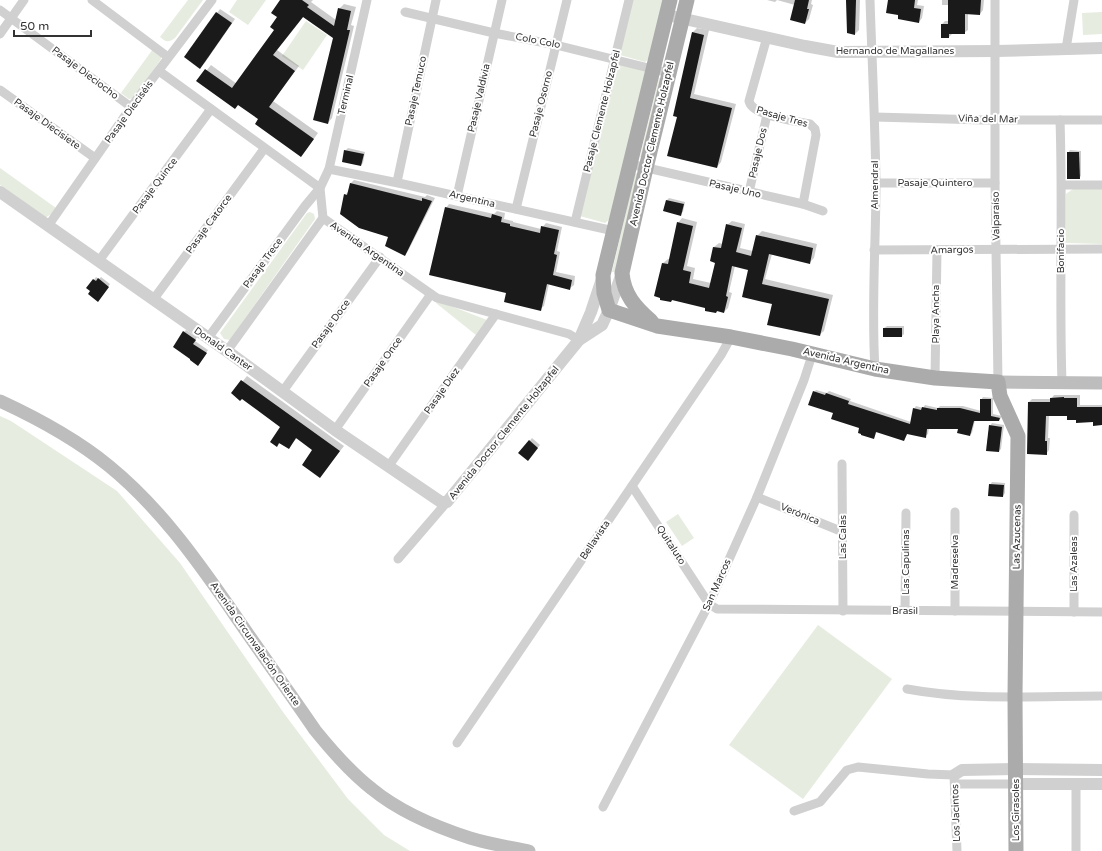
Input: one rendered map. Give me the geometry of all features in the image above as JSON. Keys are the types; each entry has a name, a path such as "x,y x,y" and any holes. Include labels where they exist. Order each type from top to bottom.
{"main road":[{"name":"Avenida Doctor Clemente Holzapfel","path":"610,310 604,294 603,275 670,0"},
{"name":"Avenida Doctor Clemente Holzapfel","path":"622,273 687,0"},
{"path":"622,273 623,282 630,300 657,326"},
{"path":"610,310 657,326"},
{"name":"Avenida Argentina","path":"657,326 731,337 792,349 875,369 935,378 998,382 1102,382"},
{"name":"Las Azucenas","path":"998,382 1000,396 1018,436 1015,776"},
{"name":"Avenida Circunvalación Oriente","path":"0,401 29,414 70,438 109,465 144,497 186,546 318,734 335,755 371,789 400,809 443,828 470,838 530,851"},
{"name":"Los Girasoles","path":"1015,776 1016,851"}],"street":[{"path":"0,34 24,0"},
{"path":"92,0 168,57"},
{"name":"Pasaje Dieciséis","path":"48,226 131,107 212,0"},
{"name":"Terminal","path":"320,188 329,169 367,0"},
{"name":"Pasaje Temuco","path":"397,182 436,0"},
{"name":"Pasaje Valdivia","path":"457,196 502,0"},
{"name":"Pasaje Osorno","path":"516,209 567,0"},
{"name":"Pasaje Clemente Holzapfel","path":"575,222 629,0"},
{"name":"Almendral","path":"870,0 876,183 874,250 875,369"},
{"name":"Valparaíso","path":"995,0 995,183 998,382"},
{"path":"1066,49 1074,0"},
{"name":"Pasaje Dieciocho","path":"0,10 131,107"},
{"name":"Colo Colo","path":"405,12 494,33 556,45 670,73"},
{"name":"Hernando de Magallanes","path":"667,15 838,52 996,51 1102,48"},
{"name":"Pasaje Tres","path":"767,37 749,105 767,115 810,124 815,129 816,135 803,204"},
{"path":"159,71 264,149 320,188"},
{"name":"Pasaje Diecisiete","path":"0,90 95,158"},
{"name":"Pasaje Quince","path":"98,262 211,110"},
{"name":"Pasaje Dos","path":"749,192 767,115"},
{"name":"Viña del Mar","path":"874,116 996,120 1102,120"},
{"name":"Bonifacio","path":"1060,120 1062,185 1062,382"},
{"name":"Pasaje Catorce","path":"153,300 264,149"},
{"path":"630,164 646,168"},
{"name":"Pasaje Uno","path":"646,168 803,204 823,211"},
{"name":"Argentina","path":"329,169 397,182 614,231"},
{"name":"Pasaje Quintero","path":"876,183 995,183"},
{"path":"1062,185 1102,185"},
{"name":"Avenida Argentina","path":"320,188 323,218 437,298 569,334 579,340"},
{"name":"Pasaje Trece","path":"208,338 305,206 320,188"},
{"name":"Donald Canter","path":"0,192 283,391 388,467 441,502 447,502"},
{"path":"226,351 323,218"},
{"name":"Amargos","path":"874,250 1102,249"},
{"name":"Playa Ancha","path":"935,378 936,250"},
{"name":"Pasaje Doce","path":"283,391 380,257"},
{"name":"Avenida Doctor Clemente Holzapfel","path":"398,559 447,502 579,340 602,325 610,310 622,273"},
{"path":"579,340 591,312 603,275"},
{"name":"Pasaje Once","path":"335,430 431,294"},
{"name":"Pasaje Diez","path":"388,467 496,314"},
{"name":"Bellavista","path":"457,743 721,355 731,337"},
{"name":"San Marcos","path":"603,807 709,604 757,496 804,380 812,354"},
{"name":"Las Calas","path":"842,464 843,611"},
{"name":"Quitaluto","path":"632,486 709,604"},
{"name":"Verónica","path":"757,496 843,532"},
{"name":"Madreselva","path":"955,512 955,611"},
{"name":"Las Capulinas","path":"905,611 906,513"},
{"name":"Las Azaleas","path":"1074,515 1074,612"},
{"name":"Brasil","path":"709,604 718,609 1102,612"},
{"path":"907,689 928,693 984,696 1102,696"},
{"path":"794,811 820,802 847,770 858,766 928,774 954,780 962,770 1076,784 1102,784"},
{"path":"1015,776 1102,770"},
{"name":"Los Jacintos","path":"954,780 957,851"},
{"path":"1076,784 1076,851"}],"shaded area":[{"path":"188,0 203,0 175,38 171,41 164,40 160,37"},
{"path":"237,0 266,0 248,25 229,12"},
{"path":"632,0 666,0 652,56 645,62 620,55"},
{"path":"1102,12 1102,34 1083,35 1082,13"},
{"path":"306,21 327,35 303,70 282,56"},
{"path":"153,49 161,55 161,59 134,98 129,99 121,93"},
{"path":"617,62 648,70 610,219 605,223 580,216"},
{"path":"659,78 661,78 642,157 640,157"},
{"path":"0,168 56,208 53,213 45,218 0,185"},
{"path":"635,173 638,174 616,270 612,272"},
{"path":"1073,189 1102,189 1102,244 1066,243 1066,194"},
{"path":"310,212 314,214 315,219 230,340 224,339 220,333 307,213"},
{"path":"438,301 487,320 476,335 436,303"},
{"path":"0,416 11,421 117,491 180,563 283,712 348,799 384,835 410,851 0,851"},
{"path":"678,514 694,538 682,546 666,522"},
{"path":"818,625 892,679 803,799 729,745"}],"building":[{"path":"280,0 302,0 309,5 307,7 334,26 338,8 351,11 347,30 350,30 328,124 313,120 333,38 303,17 273,55 295,71 269,107 314,139 301,157 255,124 258,119 238,105 235,109 196,81 205,69 232,88 274,30 270,27 277,17 271,13"},
{"path":"795,0 809,0 807,9 809,9 805,24 790,20"},
{"path":"846,0 856,0 855,35 847,33"},
{"path":"888,0 915,0 914,8 921,9 919,23 898,19 898,15 886,13"},
{"path":"948,0 981,0 980,15 965,14 965,34 949,34 949,38 941,38 941,24 948,24"},
{"path":"216,12 232,23 200,69 184,57"},
{"path":"692,32 704,35 690,98 732,108 717,168 667,156 677,117 673,116"},
{"path":"344,150 364,154 361,166 342,162"},
{"path":"1067,152 1079,152 1080,179 1067,179"},
{"path":"350,183 422,201 422,198 432,201 405,256 385,246 388,237 359,228 340,214 344,194 347,195"},
{"path":"666,200 684,204 681,216 663,211"},
{"path":"445,207 491,218 492,214 502,217 501,222 510,224 510,226 540,233 541,226 559,230 554,254 557,255 553,275 572,280 570,290 547,284 541,311 504,302 506,293 429,275"},
{"path":"677,222 693,226 683,270 691,272 689,283 709,288 715,263 710,261 713,247 721,248 726,224 742,228 736,252 751,256 756,235 813,248 810,264 769,254 762,284 829,299 820,336 767,325 772,304 742,297 748,270 732,266 726,296 728,297 724,313 717,311 716,313 705,311 705,308 672,300 671,302 660,300 660,298 654,296 662,263 668,264"},
{"path":"98,278 109,287 98,302 88,294 90,291 86,288 93,279 96,281"},
{"path":"883,328 902,328 902,337 883,337"},
{"path":"183,331 196,340 193,344 207,353 198,366 173,347"},
{"path":"241,380 340,451 320,478 302,465 312,450 296,438 289,449 279,443 277,447 270,442 280,427 242,399 240,401 231,393"},
{"path":"813,391 825,395 826,393 849,401 848,404 910,424 913,408 921,410 922,407 937,410 937,408 960,408 980,413 980,399 991,399 991,416 1000,418 999,421 974,421 970,436 957,433 958,429 927,429 926,438 907,434 904,441 876,432 874,439 858,433 859,428 831,419 833,413 808,405"},
{"path":"1050,398 1077,398 1077,407 1102,407 1102,425 1093,426 1093,422 1076,423 1076,420 1067,420 1067,416 1046,416 1045,441 1047,441 1047,455 1027,454 1028,402 1050,402"},
{"path":"989,425 1002,427 999,452 986,451"},
{"path":"529,440 538,448 528,461 518,453"},
{"path":"989,484 1004,485 1003,497 988,496"}]}
